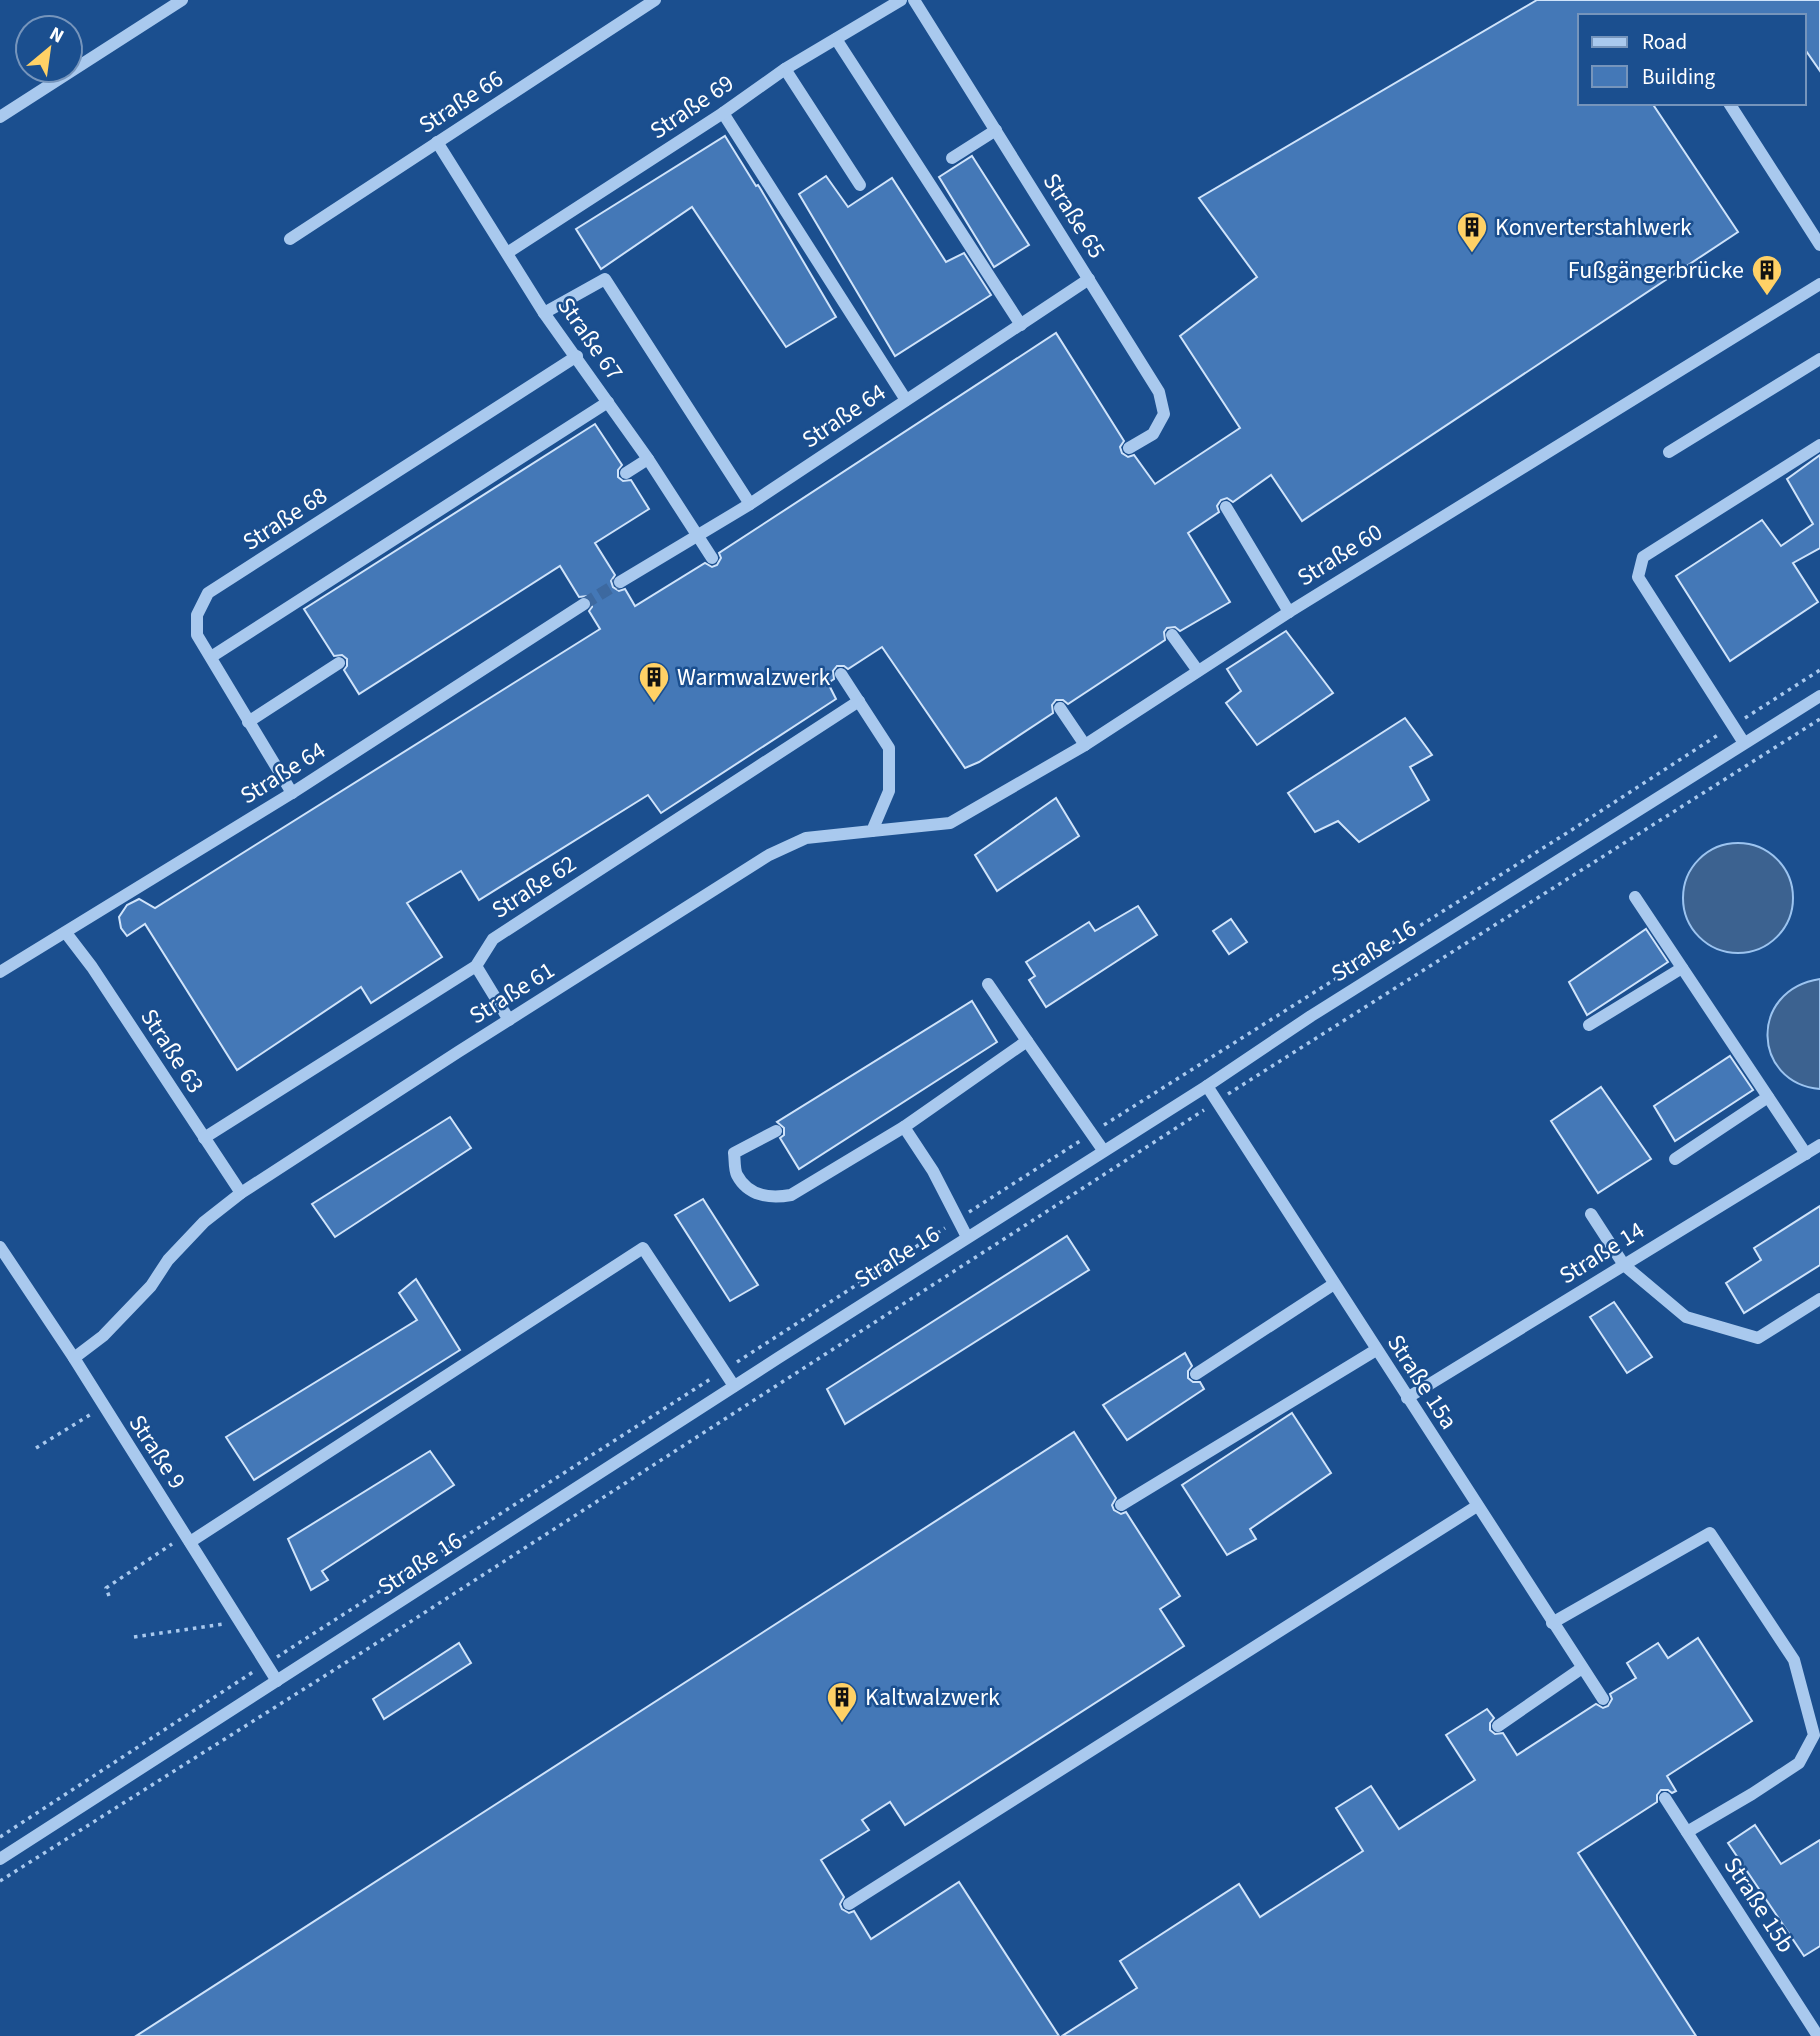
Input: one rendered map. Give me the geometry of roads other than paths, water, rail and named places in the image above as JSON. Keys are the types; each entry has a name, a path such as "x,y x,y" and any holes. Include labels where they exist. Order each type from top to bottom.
{"street":[{"path":"0,117 182,0"},
{"name":"Straße 66","path":"290,239 655,0"},
{"name":"Straße 69","path":"508,253 723,113 785,69 901,0"},
{"name":"Straße 65","path":"914,0 1158,392 1164,414 1153,434 1129,448"},
{"path":"836,39 1021,325"},
{"path":"785,69 860,185"},
{"path":"1730,105 1820,245"},
{"path":"723,113 906,400"},
{"path":"952,158 996,130"},
{"name":"Straße 67","path":"437,142 544,313 648,458 712,558"},
{"path":"544,313 605,279 750,504"},
{"name":"Straße 64","path":"620,582 750,504 1089,279"},
{"name":"Straße 60","path":"872,831 950,823 1085,745 1289,612 1820,284"},
{"name":"Straße 68","path":"292,793 197,635 197,615 208,593 577,356"},
{"path":"1669,452 1820,359"},
{"path":"211,657 608,402"},
{"path":"1745,743 1638,577 1643,557 1820,445"},
{"path":"626,473 648,458"},
{"path":"1226,507 1289,612"},
{"name":"Straße 64","path":"0,972 292,793 584,604"},
{"path":"1172,635 1198,671"},
{"path":"248,722 339,663"},
{"path":"841,674 889,748 889,791 872,831"},
{"name":"Straße 16","path":"0,1859 1323,1009 1820,696"},
{"name":"Straße 62","path":"204,1138 476,966 493,939 859,701"},
{"path":"1060,708 1085,745"},
{"name":"Straße 61","path":"74,1358 103,1336 151,1286 168,1260 204,1222 241,1193 769,855 806,838 872,831"},
{"path":"1635,897 1806,1154"},
{"name":"Straße 63","path":"66,933 92,967 241,1193"},
{"path":"476,966 509,1020"},
{"path":"1589,1025 1682,968"},
{"path":"988,984 1103,1150"},
{"path":"776,1131 734,1153 737,1174 751,1191 772,1198 790,1195 904,1127 1027,1041"},
{"name":"Straße 15a","path":"1207,1086 1603,1699"},
{"path":"1675,1159 1768,1097"},
{"path":"904,1127 933,1171 967,1237"},
{"name":"Straße 14","path":"1407,1398 1820,1145"},
{"path":"1591,1214 1623,1265 1686,1317 1758,1338 1820,1299"},
{"name":"Straße 9","path":"0,1247 74,1358 277,1681"},
{"path":"188,1538 643,1248 734,1386"},
{"path":"1196,1374 1334,1284"},
{"path":"1121,1505 1376,1350"},
{"path":"849,1904 1477,1507"},
{"path":"1552,1623 1710,1533 1794,1660 1814,1735 1799,1763 1687,1832"},
{"path":"1498,1726 1582,1668"},
{"name":"Straße 15b","path":"1665,1798 1818,2036"}],"water":[{"path":"1738,843 1759,847 1777,859 1789,877 1793,898 1789,919 1777,937 1759,949 1738,953 1717,949 1699,937 1687,919 1683,898 1687,877 1699,859 1717,847"},
{"path":"1820,979 1820,1089 1798,1083 1781,1071 1771,1054 1768,1036 1770,1017 1780,1000 1797,987"}],"tunnel":[{"path":"584,604 620,582"}],"place":[{"name":"Konverterstahlwerk","path":"1472,254"},
{"name":"Fußgängerbrücke","path":"1767,297"},
{"name":"Warmwalzwerk","path":"654,704"},
{"name":"Kaltwalzwerk","path":"842,1724"}]}
